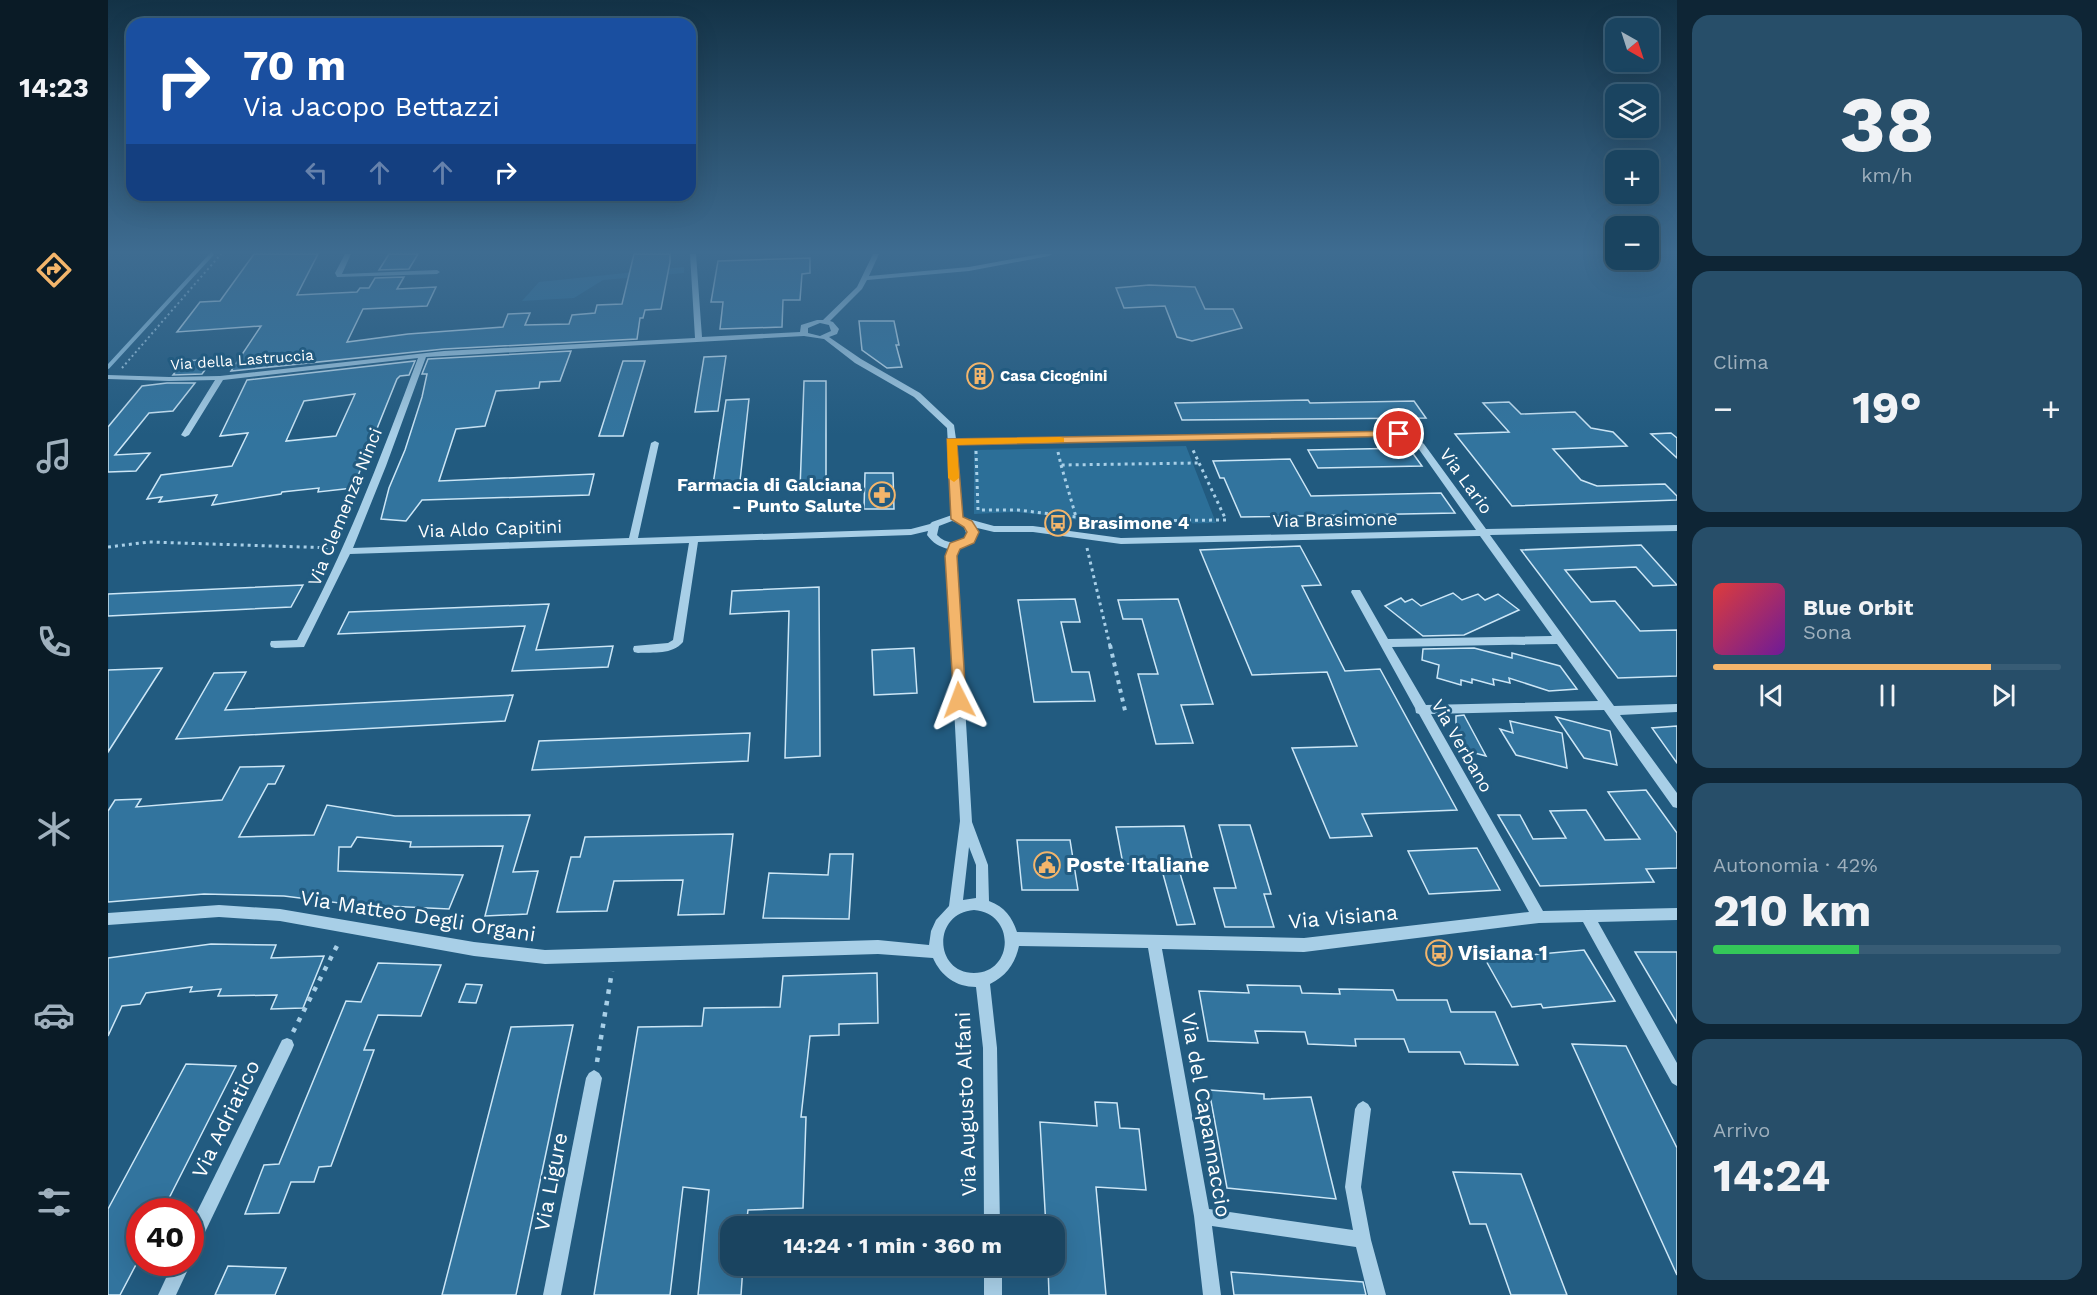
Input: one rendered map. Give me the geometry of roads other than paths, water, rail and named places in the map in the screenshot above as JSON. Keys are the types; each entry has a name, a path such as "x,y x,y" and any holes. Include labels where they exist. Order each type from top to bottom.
{"street":[{"path":"697,314 699,340"},
{"path":"804,334 804,327 807,324 825,322 833,314"},
{"path":"825,322 835,329 825,337 858,361 917,395 951,427 955,508 952,519"},
{"name":"Via della Lastruccia","path":"112,377 219,378 423,355 804,334 811,337 825,337"},
{"name":"Via Clemenza Ninci","path":"275,644 300,644 328,594 348,550 423,355"},
{"path":"185,435 219,378"},
{"name":"Via Lario","path":"951,442 1405,435 1421,446 1677,803"},
{"path":"633,541 655,443"},
{"path":"952,519 968,524 972,537 965,543 950,549 934,539 932,527 952,519"},
{"name":"Via Brasimone","path":"968,524 994,529 1033,529 1121,541 1677,528"},
{"name":"Via Aldo Capitini","path":"348,550 911,532 932,527"},
{"name":"Via Brasimone","path":"972,537 994,529"},
{"name":"Via Aldo Capitini","path":"911,532 934,539"},
{"path":"638,649 670,647 678,642 694,539"},
{"path":"950,549 966,821 955,908"},
{"name":"Via Verbano","path":"1356,592 1420,710 1539,917"},
{"path":"1384,643 1559,640"},
{"path":"1420,710 1677,708"},
{"path":"966,821 982,865 982,905"},
{"path":"973,904 982,905 1003,918 1012,939 1009,960 993,976 982,979 960,976 950,970 938,952 937,931 940,921 955,908 973,904"},
{"name":"Via Matteo Degli Organi","path":"108,919 219,911 279,915 474,949 545,957 878,947 938,952"},
{"name":"Via Visiana","path":"1012,939 1313,944 1539,917 1677,914"},
{"path":"1587,916 1677,1078"},
{"name":"Via del Capannaccio","path":"1154,943 1202,1216 1212,1295"},
{"name":"Via Augusto Alfani","path":"982,979 990,1048 992,1216"},
{"name":"Via Adriatico","path":"204,1216 287,1045"},
{"name":"Via Ligure","path":"552,1295 594,1078"},
{"path":"1362,1109 1353,1186 1363,1240 1377,1295"},
{"path":"1202,1216 1363,1240"},
{"path":"166,1295 176,1276"},
{"path":"993,1276 993,1295"}],"waterway":[{"path":"108,367 156,314"}],"place":[{"name":"Casa Cicognini","path":"980,376"},
{"name":"Farmacia di Galciana - Punto Salute","path":"882,495"},
{"name":"Brasimone 4","path":"1058,523"},
{"name":"Poste Italiane","path":"1047,865"},
{"name":"Visiana 1","path":"1439,953"}]}
